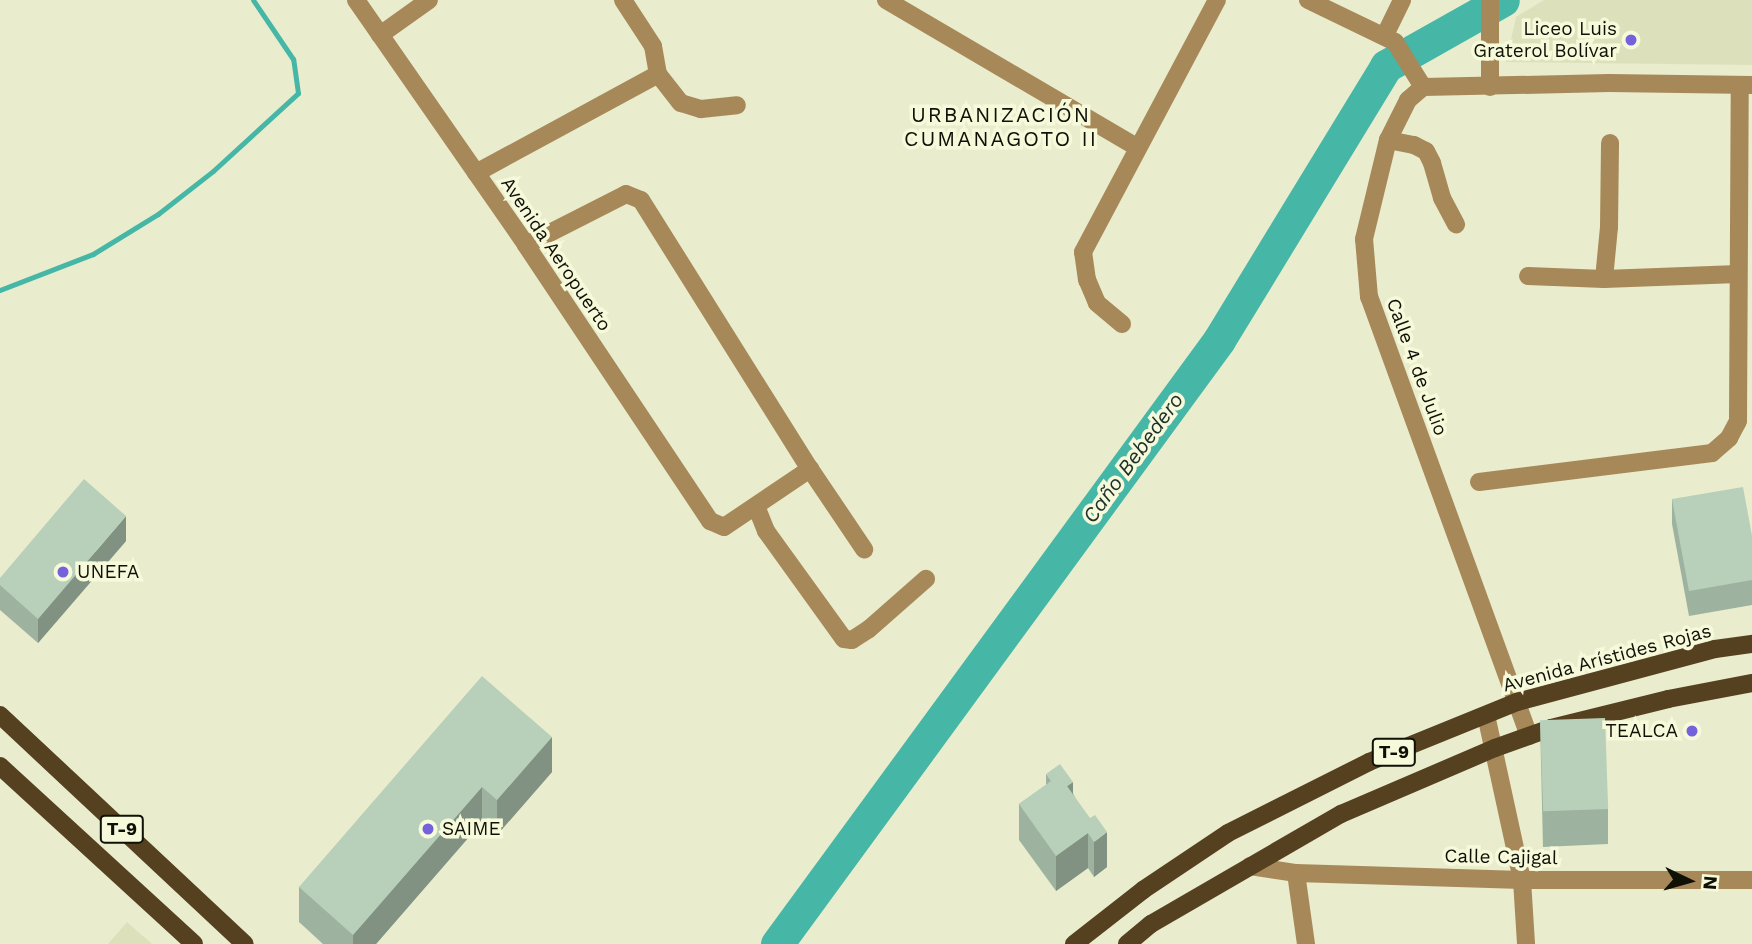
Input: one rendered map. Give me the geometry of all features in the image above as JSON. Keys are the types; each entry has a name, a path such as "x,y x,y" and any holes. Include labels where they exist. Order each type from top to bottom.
{"main road":[{"name":"Avenida Arístides Rojas","path":"1074,944 1143,890 1228,833 1369,762 1517,702 1715,649 1752,644"},
{"name":"T-9","path":"1127,944 1151,924 1341,814 1495,748 1529,736 1668,699 1752,682"},
{"name":"T-9","path":"0,715 244,944"},
{"name":"T-9","path":"0,766 194,944"}],"street":[{"name":"Avenida Aeropuerto","path":"356,0 526,246 710,521 724,527 756,506"},
{"path":"380,35 429,0"},
{"path":"623,0 653,46 658,74 681,103 702,109 737,105"},
{"path":"886,0 1138,148"},
{"path":"1122,324 1097,303 1087,280 1083,252 1217,0"},
{"path":"1308,0 1390,39 1423,87 1609,83 1746,85 1745,234 1738,274 1745,392 1738,421 1729,438 1712,453 1479,482"},
{"path":"1390,39 1402,0"},
{"path":"1490,0 1490,87"},
{"path":"476,173 658,74"},
{"name":"Calle 4 de Julio","path":"1423,87 1408,100 1388,140 1364,239 1369,297 1529,736"},
{"path":"1388,140 1414,145 1426,151 1442,198 1456,224"},
{"path":"1604,279 1609,227 1610,143"},
{"path":"526,246 626,194 641,200 810,469 864,549"},
{"path":"1528,276 1604,279 1738,274"},
{"path":"810,469 756,506 766,531 844,639 852,640 869,629 926,579"},
{"path":"1486,715 1522,880 1526,944"},
{"name":"Calle Cajigal","path":"1250,866 1296,873 1522,880 1752,880"},
{"path":"1296,873 1306,944"}],"shaded area":[{"name":"Liceo Luis Graterol Bolívar","path":"1544,0 1752,0 1752,65 1506,62 1516,17"},
{"path":"127,922 152,944 108,944"}],"building":[{"name":"UNEFA","path":"84,479 126,516 38,619 0,585 0,578"},
{"path":"1743,487 1752,536 1752,580 1689,591 1672,499"},
{"name":"SAIME","path":"482,676 552,737 497,800 482,787 353,935 299,887"},
{"path":"1605,718 1608,809 1543,811 1540,720"},
{"path":"1060,764 1073,782 1067,786 1090,818 1095,815 1107,832 1094,842 1088,833 1056,856 1019,804 1051,781 1046,774"}],"waterway":[{"path":"0,290 93,254 158,214 213,171 298,93 293,59 253,0"},
{"name":"Caño Bebedero","path":"777,944 1219,340 1386,66 1503,0"}],"place":[{"name":"Liceo Luis Graterol Bolívar","path":"1631,40"},
{"name":"UNEFA","path":"63,572"},
{"name":"TEALCA","path":"1692,731"},
{"name":"SAIME","path":"428,829"}],"district":[{"name":"URBANIZACIÓN CUMANAGOTO II","path":"1001,127"}]}
